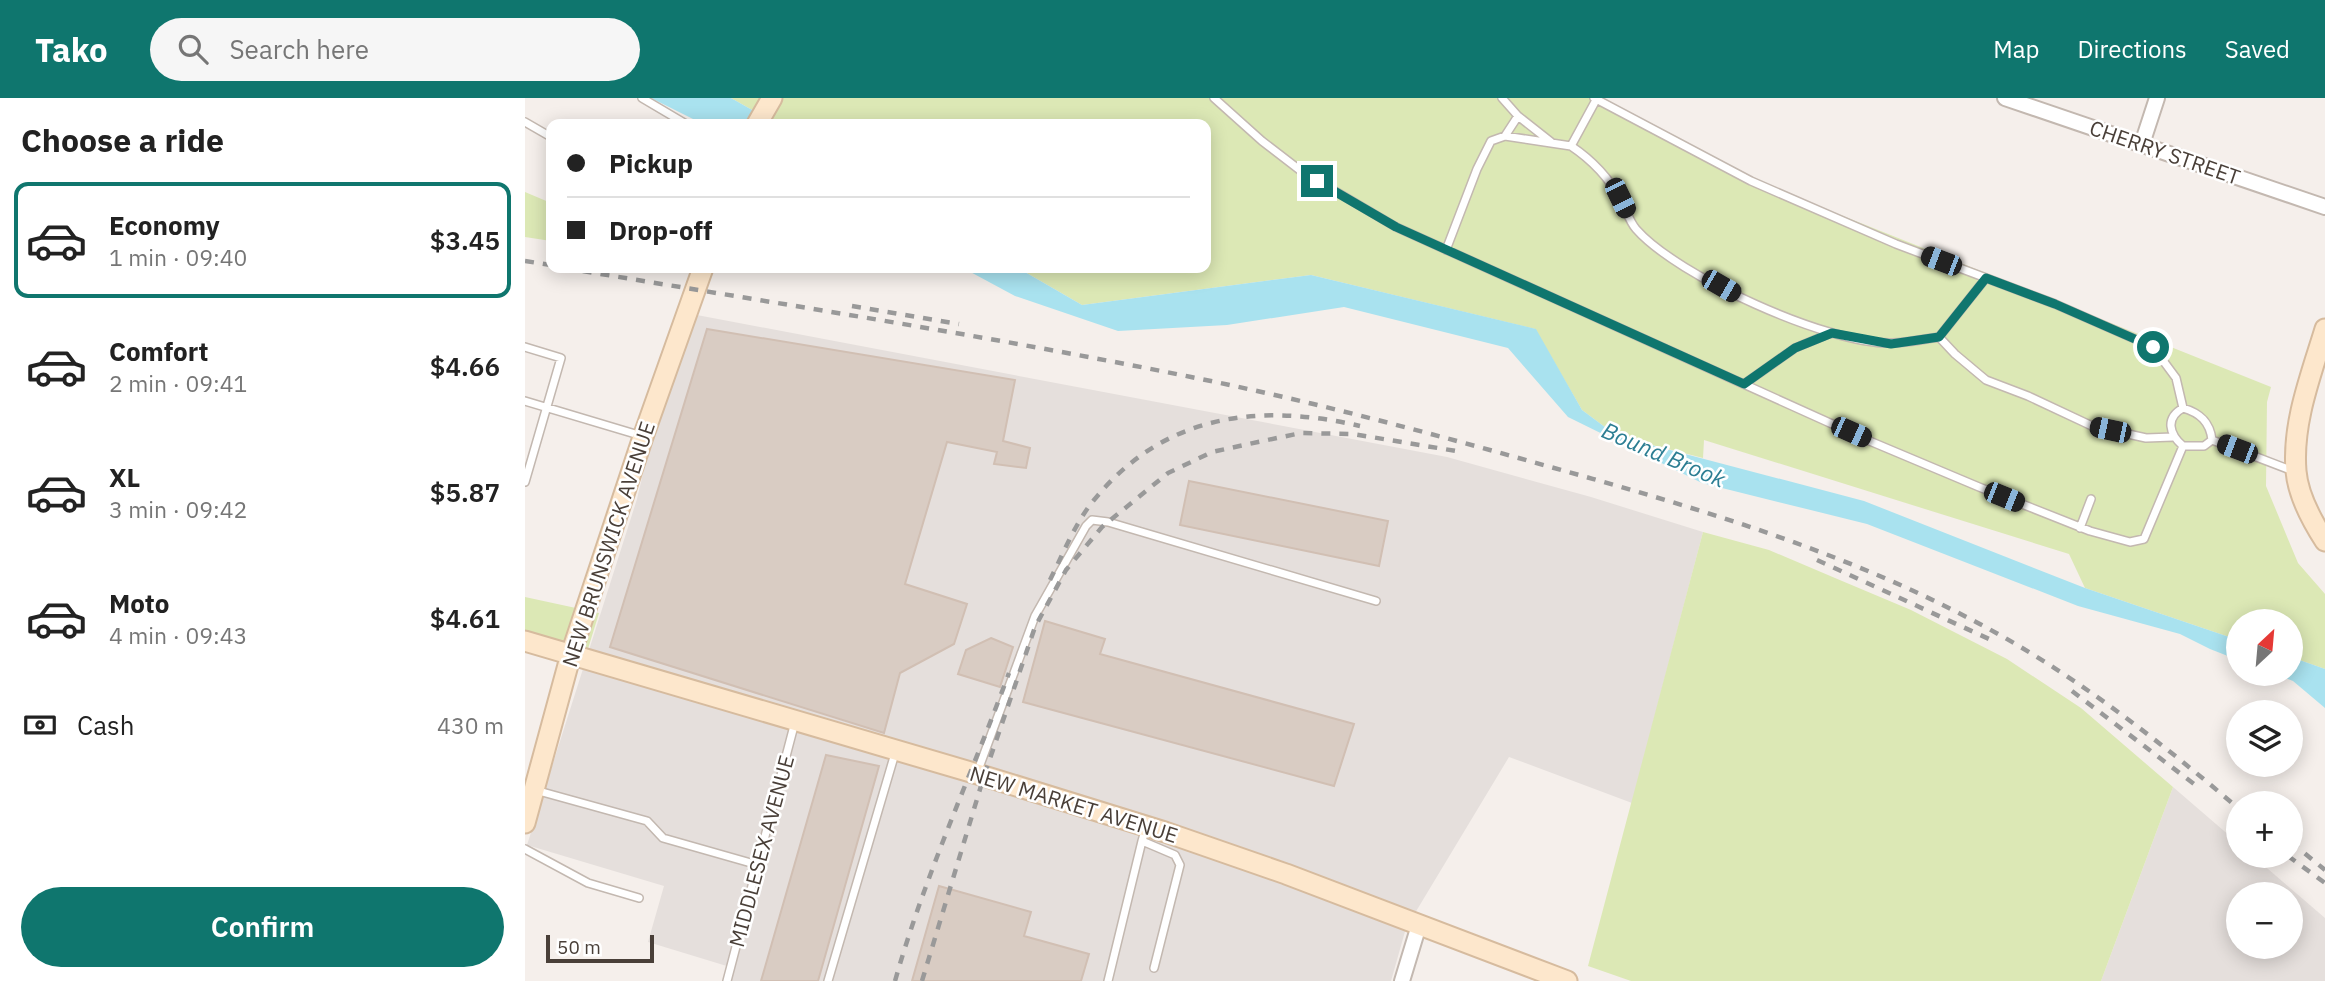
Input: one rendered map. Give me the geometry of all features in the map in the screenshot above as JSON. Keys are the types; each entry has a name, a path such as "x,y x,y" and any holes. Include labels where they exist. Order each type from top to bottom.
{"main road":[{"path":"760,119 772,98"},
{"name":"NEW BRUNSWICK AVENUE","path":"525,823 530,796 571,654 643,436 701,273"},
{"path":"2325,329 2300,415 2296,472 2303,498 2325,541"},
{"name":"NEW MARKET AVENUE","path":"525,641 977,774 1144,834 1286,874 1567,981"}],"street":[{"name":"CHERRY STREET","path":"2005,98 2325,207"},
{"path":"2142,144 2157,98"},
{"path":"1402,981 1419,925"}],"lane":[{"path":"642,98 678,119"},
{"path":"1214,98 1301,171 1396,227 1872,442 2080,528 2130,542 2144,539 2183,446"},
{"path":"1502,98 1518,116 1552,143"},
{"path":"1571,146 1595,99 1751,181 1896,244 2055,304 2153,347 2176,378 2183,408"},
{"path":"1505,136 1518,116"},
{"path":"525,122 546,134"},
{"path":"1446,250 1476,169 1491,141 1505,136 1571,146 1591,159 1620,198 1635,228 1661,250 1744,300 1811,327 1891,344 1939,337 1986,278"},
{"path":"1744,384 1795,348 1832,333"},
{"path":"1939,337 1986,380 2092,426 2146,438 2173,437"},
{"path":"525,347 561,358 525,482"},
{"path":"525,401 643,436"},
{"path":"2183,408 2196,412 2210,426 2212,440 2204,446 2183,446 2173,437 2170,425 2175,412 2183,408"},
{"path":"2212,440 2296,472"},
{"path":"2080,528 2091,499"},
{"path":"977,774 1035,616 1092,520 1108,522 1376,601"},
{"name":"MIDDLESEX AVENUE","path":"727,981 795,721"},
{"path":"828,981 896,750"},
{"path":"530,796 647,821 663,838 758,865"},
{"path":"1108,981 1144,834 1175,855 1180,865 1154,968"},
{"path":"525,849 588,883 639,898"}],"shaded area":[{"path":"681,312 1447,457 1703,532 1632,803 1509,757 1406,928 1391,981 727,981 730,967 648,942 664,886 527,845 637,499"},
{"path":"2173,787 2226,833 2226,868 2267,868 2283,882 2226,882 2226,959 2303,959 2303,899 2325,918 2325,981 2101,981"}],"green space":[{"path":"731,98 1595,98 1753,180 2271,387 2267,402 2266,486 2298,563 2325,594 2325,669 2303,661 2303,609 2226,609 2226,636 2085,588 2069,554 1704,440 1703,458 1617,436 1582,410 1535,329 1311,275 1082,305 1027,273 1211,273 1211,119 768,119"},
{"path":"525,192 546,201 546,240 525,237"},
{"path":"1703,532 1769,550 1911,610 2007,659 2081,708 2173,787 2101,981 1631,981 1588,966"},
{"path":"525,597 599,613 583,665 525,648"}],"water":[{"path":"651,98 731,98 768,119 693,119"},
{"name":"Bound Brook","path":"972,273 1027,273 1082,305 1311,275 1536,329 1582,410 1617,436 1864,501 2085,588 2226,636 2226,655 2180,634 2078,606 1867,524 1702,483 1568,417 1508,348 1344,307 1227,325 1118,331 1015,296"},
{"path":"2303,661 2325,669 2325,708 2299,686 2303,686"}],"building":[{"path":"707,329 1015,380 1003,441 1030,448 1026,468 994,464 997,452 947,442 905,584 967,604 954,644 900,673 884,733 610,647"},
{"path":"1189,481 1388,521 1379,566 1180,525"},
{"path":"1045,621 1105,639 1100,654 1354,724 1334,786 1023,702"},
{"path":"991,638 1013,647 1000,687 958,674 966,650"},
{"path":"826,755 879,766 818,981 761,981"},
{"path":"939,886 1031,912 1024,936 1089,954 1081,981 912,981"}],"railway":[{"path":"525,261 546,264"},
{"path":"595,273 957,333 1236,386 1459,442 1712,514 1873,573 1925,596 2011,641 2112,708 2226,798"},
{"path":"852,306 959,324"},
{"path":"1050,580 1075,529 1094,500 1121,471 1150,449 1181,433 1214,422 1249,416 1285,415 1360,426"},
{"path":"922,981 984,776 1035,627 1066,570 1102,527 1168,473 1212,452 1301,433 1353,434 1462,452"},
{"path":"1817,560 1989,639"},
{"path":"895,981 934,864 1009,673"},
{"path":"2072,691 2194,784"},
{"path":"2303,852 2325,870"},
{"path":"2303,867 2325,883"}],"route":[{"path":"1317,181 1396,227 1744,384 1795,348 1832,333 1891,344 1939,337 1986,278 2055,304 2153,347"}]}
